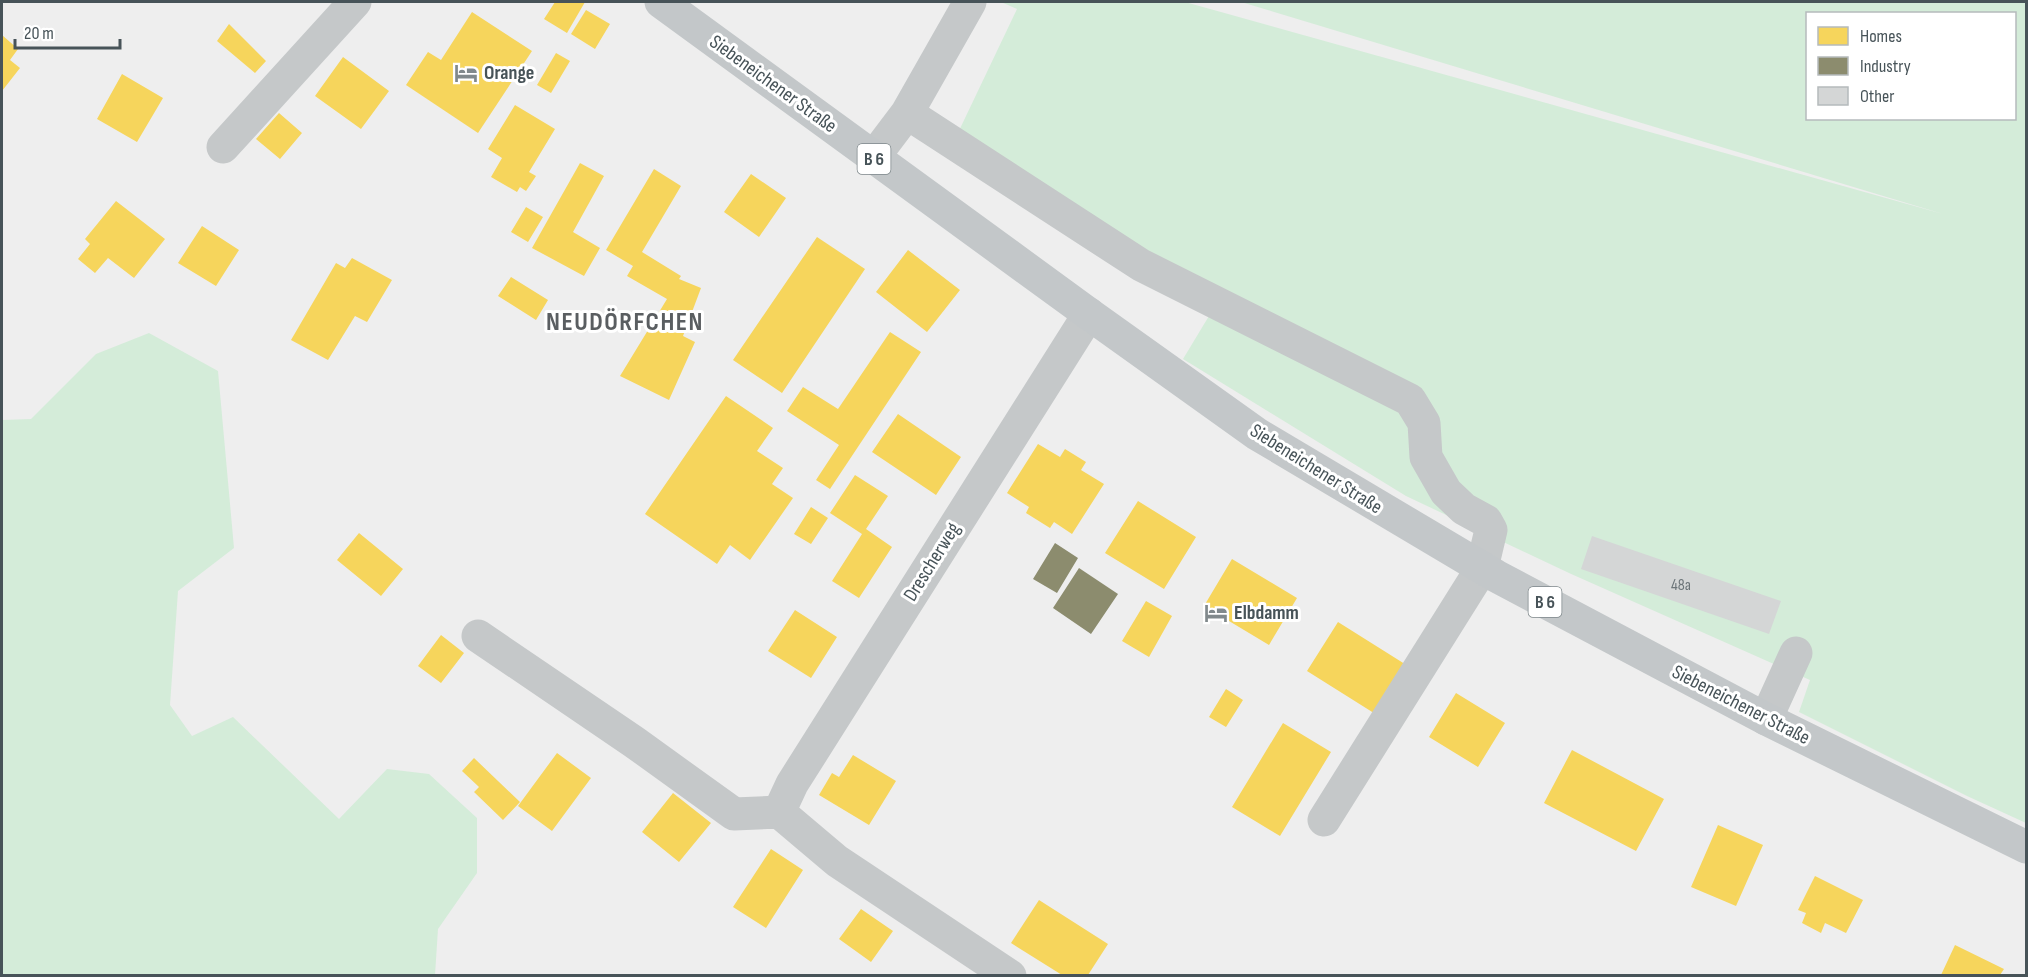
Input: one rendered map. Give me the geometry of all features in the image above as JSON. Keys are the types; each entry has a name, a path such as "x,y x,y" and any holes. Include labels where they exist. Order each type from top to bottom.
{"main road":[{"name":"Siebeneichener Straße","path":"661,2 873,158 1257,434 1482,568 1766,719 2026,847"}],"street":[{"path":"224,147 355,2"},
{"path":"873,158 907,112 970,2"},
{"path":"907,112 1141,265 1410,400 1424,423 1426,457 1446,492 1464,509 1486,521 1491,530 1482,568 1324,820"},
{"name":"Drescherweg","path":"779,812 792,784 1089,314"},
{"path":"478,636 634,742 734,814 779,812 837,861 1010,975"},
{"path":"1766,719 1796,652"}],"green space":[{"path":"1001,2 1185,2 1943,214 1241,2 2026,2 2026,823 1799,712 1810,680 1569,573 1406,496 1183,359 1212,311 1146,257 956,137 1017,9"},
{"path":"149,333 218,371 234,548 178,591 170,705 192,736 233,717 339,819 387,769 429,774 477,818 477,873 438,929 435,975 2,975 2,420 31,419 96,354"}],"building: Homes":[{"path":"555,2 585,2 567,33 544,19"},
{"path":"586,10 610,24 595,49 571,34"},
{"name":"Orange","path":"472,12 532,51 478,133 406,85 428,52 441,60"},
{"path":"229,24 266,61 255,73 217,41"},
{"path":"2,35 18,49 10,60 20,68 2,91"},
{"path":"556,53 570,61 551,93 537,85"},
{"path":"343,57 389,91 361,129 315,96"},
{"path":"122,74 163,98 137,142 97,119"},
{"path":"515,105 555,129 529,172 536,176 526,191 520,187 517,192 491,177 502,158 488,149"},
{"path":"279,113 302,133 280,159 256,139"},
{"path":"580,163 604,176 573,232 600,248 584,276 532,248"},
{"path":"654,169 681,186 642,252 681,276 679,279 701,288 683,336 695,342 669,400 620,376 667,299 627,276 633,266 606,250"},
{"path":"751,174 786,198 759,237 724,212"},
{"path":"116,201 165,239 134,278 108,258 95,273 78,259 90,244 85,239"},
{"path":"526,207 543,217 528,242 511,232"},
{"path":"202,226 239,250 216,286 178,263"},
{"path":"817,237 865,269 782,393 733,360"},
{"path":"908,250 960,290 927,332 876,292"},
{"path":"352,258 392,280 367,322 355,316 328,360 291,340 336,263 345,268"},
{"path":"511,277 548,300 536,320 498,296"},
{"path":"890,332 921,352 830,489 816,480 839,445 787,411 803,387 838,409"},
{"path":"726,396 773,428 757,451 783,468 772,484 793,498 750,560 730,545 717,564 645,514"},
{"path":"898,414 961,457 936,495 872,452"},
{"path":"1038,444 1060,457 1065,449 1086,462 1081,470 1104,484 1072,534 1054,522 1050,528 1026,513 1029,507 1007,493"},
{"path":"855,475 888,496 866,529 892,547 859,598 832,581 862,534 830,513"},
{"path":"1138,501 1196,537 1164,589 1105,553"},
{"path":"811,507 828,518 811,544 794,534"},
{"path":"359,533 403,569 381,596 337,560"},
{"path":"1232,559 1297,598 1269,645 1204,606"},
{"path":"1146,601 1172,616 1149,657 1122,641"},
{"path":"795,610 837,637 811,678 768,651"},
{"path":"1338,622 1408,666 1377,715 1307,671"},
{"path":"441,635 464,653 441,683 418,666"},
{"path":"1226,689 1243,700 1226,727 1209,717"},
{"path":"1456,693 1505,723 1478,767 1429,737"},
{"path":"1283,723 1331,752 1280,836 1232,807"},
{"path":"1572,750 1664,799 1636,851 1544,803"},
{"path":"557,753 591,778 552,831 518,806"},
{"path":"853,755 896,781 869,825 819,795 832,773 839,777"},
{"path":"474,758 520,802 503,820 474,792 479,787 462,771"},
{"path":"673,793 711,823 679,862 642,832"},
{"path":"1718,825 1763,845 1736,906 1691,887"},
{"path":"771,849 803,870 766,928 733,907"},
{"path":"1815,876 1863,900 1846,933 1825,923 1821,933 1802,923 1806,913 1798,910"},
{"path":"1039,900 1108,944 1088,975 1062,975 1011,943"},
{"path":"861,909 893,931 871,962 839,939"},
{"path":"1955,945 2004,969 2000,975 1941,975"}],"building: Industry":[{"path":"1055,543 1078,558 1057,593 1033,579"},
{"path":"1079,568 1118,594 1091,634 1053,608"}],"building: Other":[{"path":"1592,536 1781,601 1769,634 1581,569"}],"place":[{"name":"Orange","path":"466,73"},
{"name":"Elbdamm","path":"1216,613"}],"district":[{"name":"NEUDÖRFCHEN","path":"625,322"}]}
